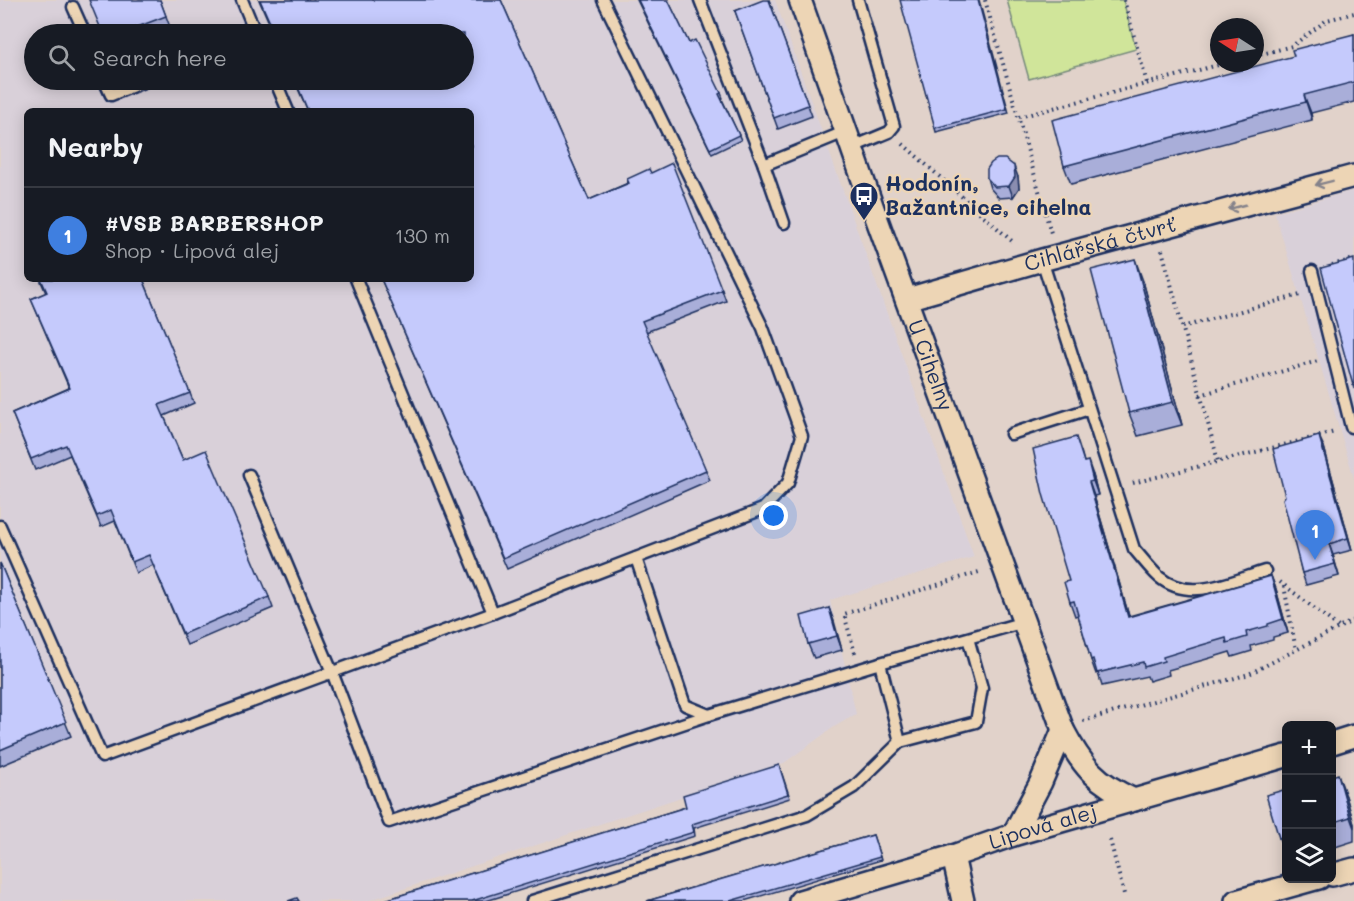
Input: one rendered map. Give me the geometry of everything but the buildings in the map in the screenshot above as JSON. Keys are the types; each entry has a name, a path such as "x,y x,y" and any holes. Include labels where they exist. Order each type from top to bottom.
{"street":[{"name":"U Cihelny","path":"800,0 875,214 1063,730 1077,757 1098,780 1114,791 1134,800"},
{"name":"Cihlářská čtvrť","path":"907,299 1354,176"},
{"path":"1013,835 1041,782 1063,730"},
{"path":"1336,742 1354,736"},
{"name":"Lipová alej","path":"800,901 953,856 1013,835 1282,757"},
{"path":"953,856 963,901"},
{"path":"1336,874 1354,869"},
{"path":"1236,901 1277,896 1309,883"}],"lane":[{"path":"242,0 252,24"},
{"path":"0,526 102,757 493,613 764,509 788,483 802,436 763,328 603,0"},
{"path":"700,0 784,223"},
{"path":"764,165 850,139 889,132 894,126 858,0"},
{"path":"73,7 81,24"},
{"path":"109,90 111,94 122,90"},
{"path":"279,90 287,108"},
{"path":"1050,258 1089,409 1134,549 1160,577 1178,588 1201,590 1265,571"},
{"path":"1312,271 1351,428"},
{"path":"357,282 493,613"},
{"path":"1011,434 1089,409"},
{"path":"249,475 332,672 389,822 709,715 1024,622"},
{"path":"636,558 684,705 709,715"},
{"path":"532,901 807,815 854,787 900,742 976,722 982,688 968,638"},
{"path":"880,663 900,742"}],"path":[{"path":"985,0 1019,117 1050,258"},
{"path":"1125,0 1147,84"},
{"path":"1264,54 1292,46 1327,20 1354,12"},
{"path":"1019,117 1210,67"},
{"path":"889,132 1023,250"},
{"path":"1157,229 1218,462"},
{"path":"1312,271 1354,259"},
{"path":"1182,327 1316,290"},
{"path":"1200,395 1333,356"},
{"path":"1114,488 1351,428"},
{"path":"860,669 844,614 985,570"},
{"path":"1265,571 1340,628"},
{"path":"1284,585 1296,650"},
{"path":"1085,720 1249,674 1354,620"},
{"path":"1110,840 1124,894"}],"shaded area":[{"path":"0,0 775,0 974,557 830,600 856,714 784,763 367,901 0,901"},
{"path":"1354,190 1354,478 1275,213"}],"green space":[{"path":"1007,0 1123,0 1136,49 1029,79"}],"place":[{"name":"Hodonín, Bažantnice, cihelna","path":"864,222"},
{"name":"#VSB BARBERSHOP","path":"1315,560"}]}
